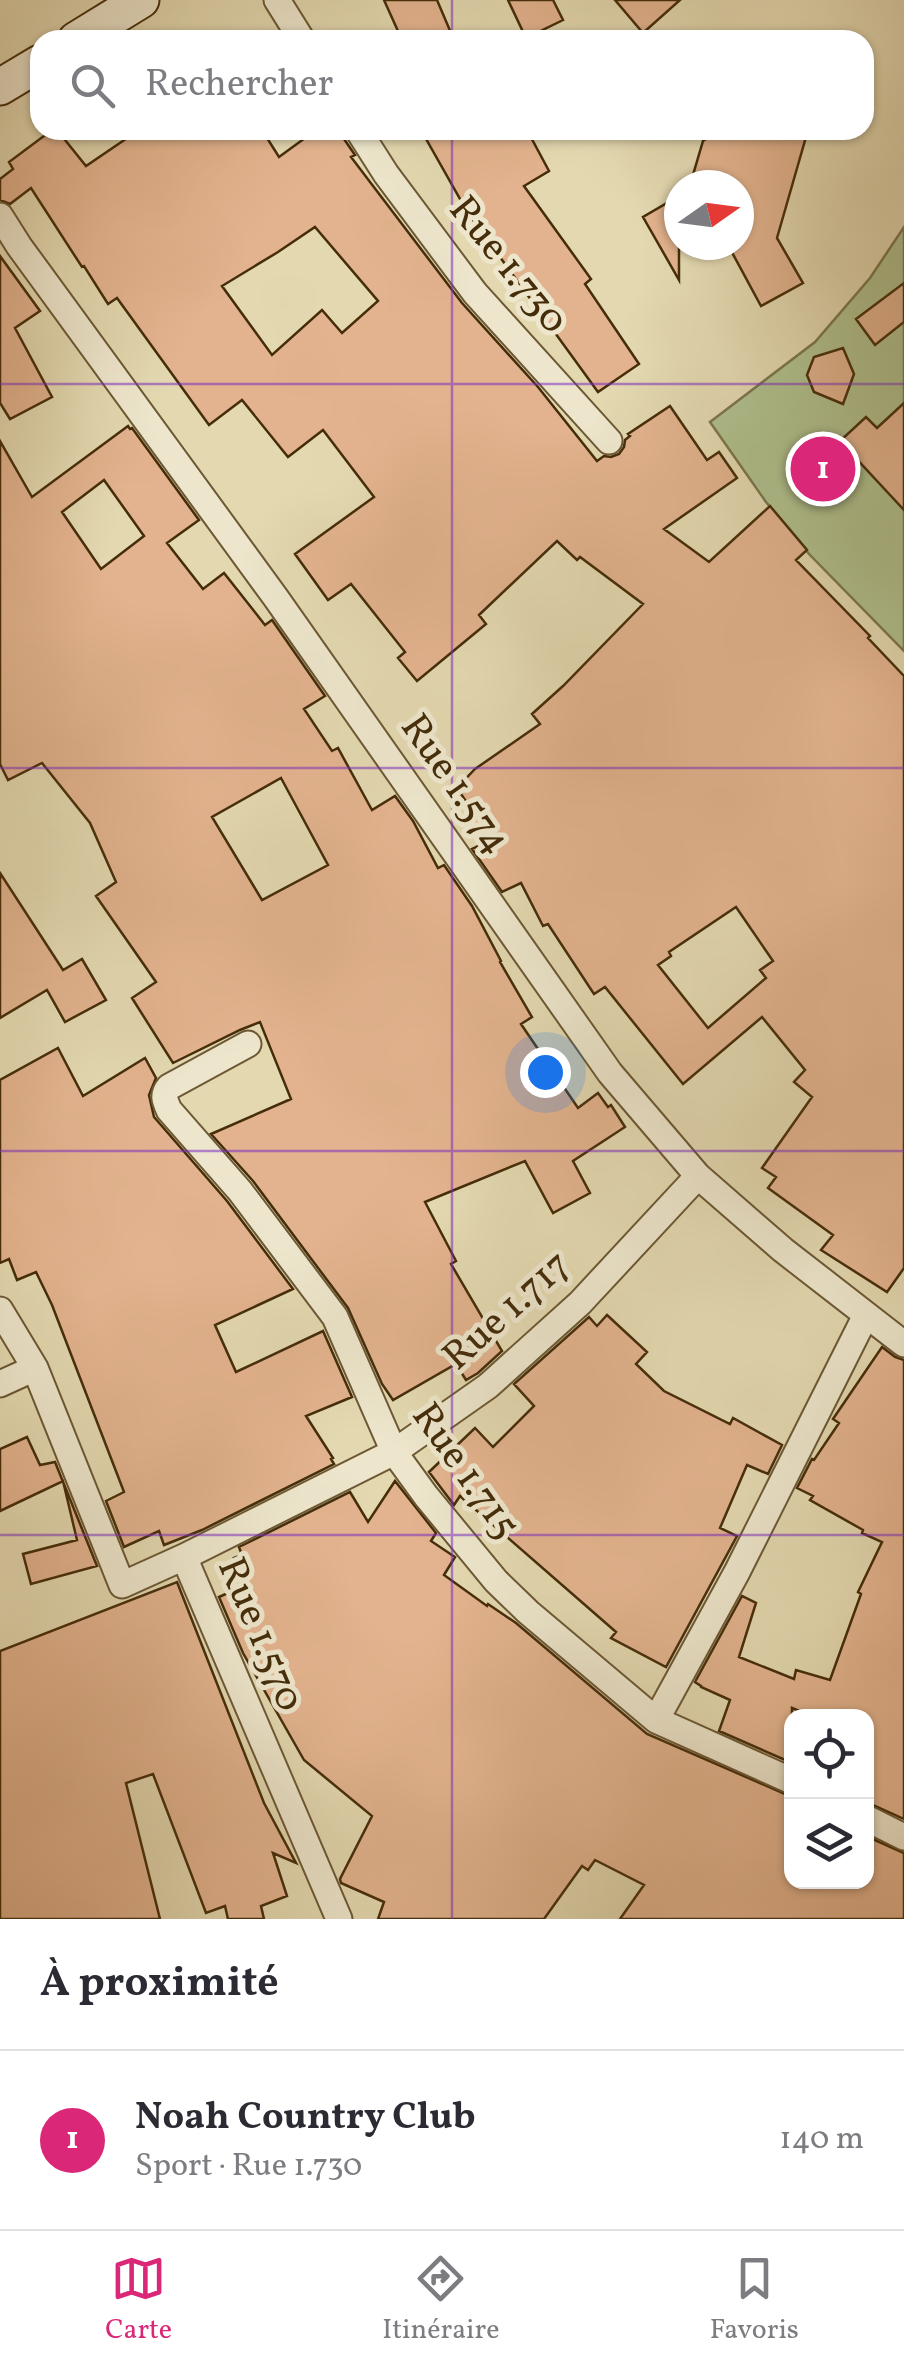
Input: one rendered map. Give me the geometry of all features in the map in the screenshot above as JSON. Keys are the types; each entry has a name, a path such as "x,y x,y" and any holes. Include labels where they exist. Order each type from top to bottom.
{"main road":[{"path":"92,30 141,0"},
{"path":"0,88 30,68"}],"street":[{"path":"277,0 296,30"},
{"name":"Rue 1.730","path":"364,140 475,293 608,441"},
{"name":"Rue 1.574","path":"0,216 298,628 610,1073 698,1176 783,1250 904,1344"},
{"name":"Rue 1.715","path":"248,1044 168,1086 164,1099 334,1317 394,1452 426,1496 496,1582 656,1720 784,1777"},
{"name":"Rue 1.717","path":"184,1557 394,1452 488,1386 580,1303 698,1176"},
{"name":"Rue 1.570","path":"0,1310 35,1368 122,1586 184,1557 339,1919"},
{"path":"656,1720 737,1572 866,1315"},
{"path":"0,1384 35,1368"},
{"path":"874,1822 904,1837"}],"green space":[{"path":"904,227 904,651 809,554 766,502 710,422 815,342 870,278"}],"building":[{"path":"384,0 437,0 450,30 398,30"},
{"path":"508,0 553,0 563,20 542,30 522,30"},
{"path":"615,0 680,0 646,30 640,30"},
{"path":"39,140 65,140 86,166 124,140 268,140 279,157 302,140 345,140 355,155 351,157 462,303 538,387 597,461 619,454 628,434 670,406 707,460 719,452 737,478 664,529 709,562 770,506 807,550 796,560 904,676 904,1268 887,1292 821,1250 833,1235 768,1188 776,1177 762,1168 812,1097 794,1082 805,1070 762,1017 683,1084 605,987 594,994 548,924 543,926 521,883 502,892 472,849 484,843 468,820 475,815 457,788 475,769 540,724 532,714 643,604 580,557 577,560 557,541 479,615 486,624 417,681 398,658 405,652 351,584 328,600 295,554 374,497 323,430 288,457 242,400 209,425 117,298 108,304 31,188 10,204 0,200 0,179 13,169 9,162","holes":["315,227 378,301 342,333 322,310 272,355 222,286","736,907 773,961 760,970 766,978 708,1028 658,965 671,956 669,952"]},
{"path":"427,140 532,140 549,171 524,186 591,279 585,284 639,364 598,392 468,213"},
{"path":"704,140 805,140 777,238 803,283 761,306 736,260 754,260 754,170 694,170"},
{"path":"664,205 664,254 643,217"},
{"path":"0,256 40,311 15,328 52,397 10,419 0,403"},
{"path":"668,260 679,260 679,280"},
{"path":"904,283 904,322 875,345 856,319"},
{"path":"843,348 854,374 843,404 814,392 807,375 814,357"},
{"path":"904,403 904,510 840,441 866,417 877,428"},
{"path":"128,426 132,428 199,520 167,543 203,589 224,573 265,625 272,620 325,696 304,709 332,751 338,748 372,810 395,796 438,868 444,865 472,906 532,1017 521,1024 578,1108 598,1093 625,1127 573,1161 590,1193 553,1213 525,1161 425,1202 456,1261 451,1264 502,1351 466,1380 456,1364 393,1400 348,1308 253,1181 211,1134 291,1099 260,1022 173,1063 132,998 156,982 96,896 116,882 90,823 42,763 8,780 0,764 0,441 32,497","holes":["104,480 144,536 101,569 62,512","281,778 328,865 262,900 212,817"]},
{"path":"0,873 63,970 82,959 106,1000 65,1022 47,990 0,1018"},
{"path":"58,1048 83,1096 145,1058 156,1078 149,1095 154,1117 227,1201 293,1289 215,1325 236,1372 323,1331 352,1397 306,1416 334,1464 164,1545 159,1531 124,1547 106,1501 124,1492 52,1305 36,1272 17,1280 9,1259 0,1263 0,1080"},
{"path":"607,1315 647,1352 636,1364 664,1391 730,1424 733,1418 782,1445 768,1474 747,1465 720,1528 737,1536 666,1667 611,1638 616,1632 460,1496 454,1505 429,1472 475,1428 493,1447 534,1406 514,1384 589,1317 597,1326"},
{"path":"882,1347 904,1360 904,1819 874,1806 874,1709 784,1709 784,1759 719,1731 730,1700 695,1682 742,1596 756,1603 739,1657 794,1679 796,1670 830,1680 861,1594 858,1592 882,1542 810,1500 813,1496 797,1488 812,1459 839,1423 833,1419"},
{"path":"27,1437 40,1465 55,1462 63,1481 0,1511 0,1449"},
{"path":"395,1481 436,1533 431,1541 455,1557 444,1575 516,1623 647,1734 784,1794 784,1889 874,1889 874,1840 904,1853 904,1919 620,1919 644,1885 595,1860 588,1870 582,1866 544,1919 378,1919 384,1902 341,1883 340,1879 372,1816 304,1760 243,1653 219,1597 248,1584 234,1558 242,1555 239,1547 350,1492 368,1522"},
{"path":"63,1483 97,1566 31,1584 23,1554 77,1540"},
{"path":"177,1582 264,1803 296,1863 273,1853 287,1896 261,1906 264,1919 228,1919 225,1906 206,1913 153,1774 126,1783 160,1919 0,1919 0,1651"}],"place":[{"name":"Noah Country Club","path":"823,469"}]}
